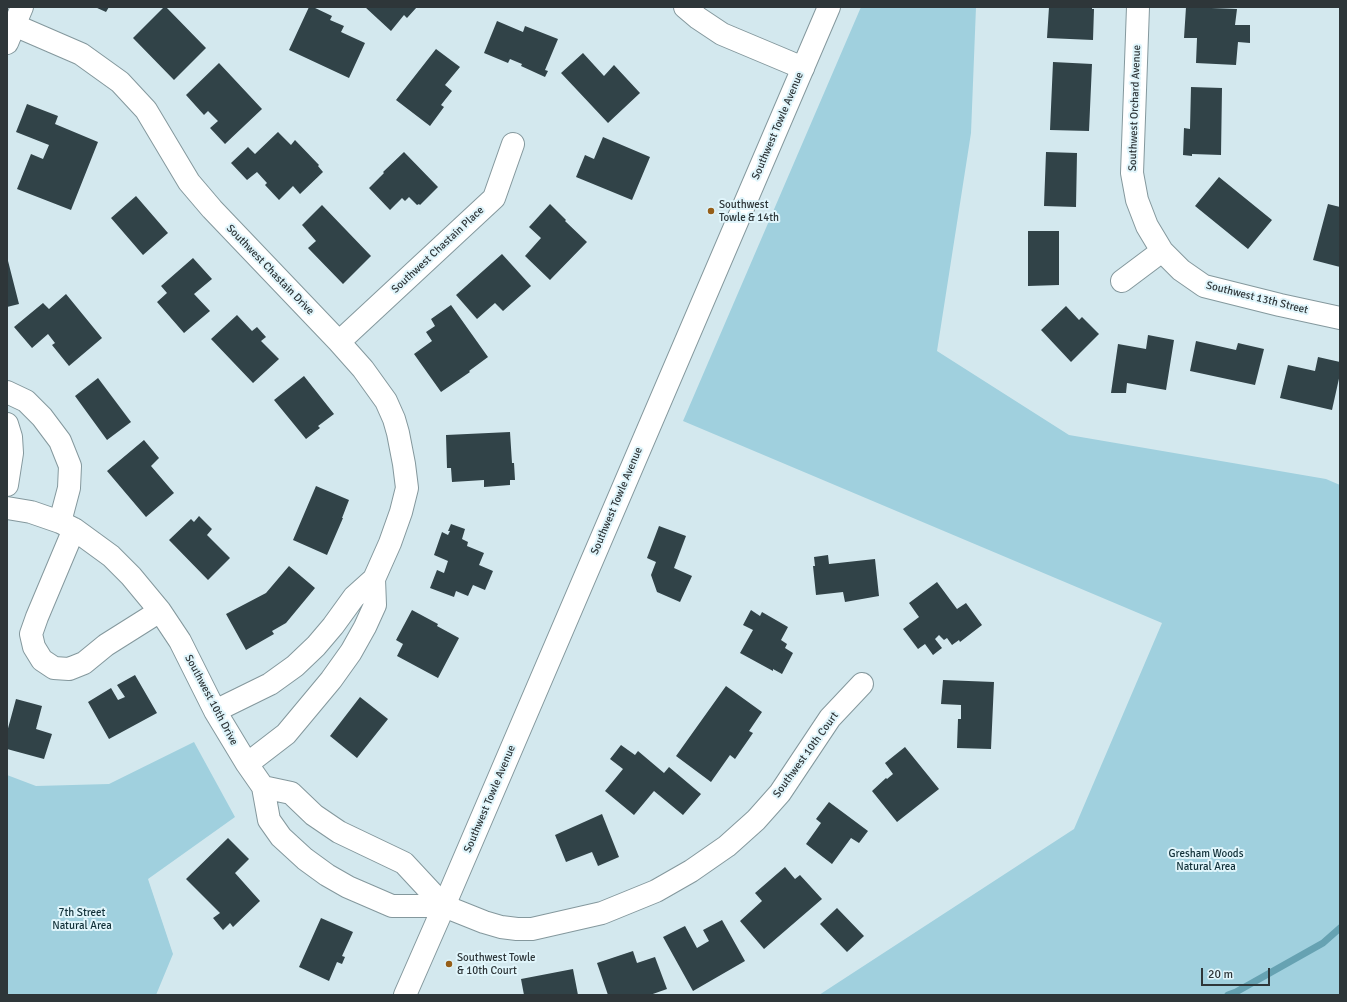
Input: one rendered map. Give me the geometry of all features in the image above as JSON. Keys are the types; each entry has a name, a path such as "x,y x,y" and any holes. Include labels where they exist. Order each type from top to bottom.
{"street":[{"path":"685,7 698,18 722,34 803,68"},
{"name":"Southwest Towle Avenue","path":"405,995 829,7"},
{"name":"Southwest Orchard Avenue","path":"1138,7 1132,174 1137,200 1147,226 1162,251"},
{"name":"Southwest Chastain Drive","path":"14,25 81,54 120,82 146,110 189,182 212,209 340,342 363,369 386,401 394,419 404,464 407,488 401,512 390,543 374,579 354,596 333,626 316,646 295,666 270,684 215,711"},
{"name":"Southwest Chastain Place","path":"340,342 494,198 513,144"},
{"path":"1122,281 1162,251"},
{"name":"Southwest 13th Street","path":"1162,251 1181,270 1204,286 1280,306 1340,318"},
{"path":"7,392 26,400 42,417 60,441 70,466 67,526 31,634 34,647 42,660 54,668 69,669 84,663 106,645 160,611"},
{"path":"7,424 11,437 12,453 7,485"},
{"name":"Southwest 10th Drive","path":"7,508 32,512 67,526 111,556 131,576 160,611 180,641 215,711 247,764 263,787 269,820 281,837 305,859 327,875 348,887 392,906 444,906"},
{"name":"Southwest Chastain Drive","path":"247,764 286,734 331,680 351,652 375,605 374,579"},
{"name":"Southwest 10th Court","path":"444,906 484,922 518,930 532,929 602,913 656,891 697,867 727,846 756,820 780,793 830,718 862,684"},
{"path":"263,787 291,793 314,815 339,832 367,847 404,863 444,906"}],"green space":[{"name":"Gresham Woods Natural Area","path":"861,7 976,7 971,133 937,351 1069,435 1326,479 1340,485 1340,995 819,995 1074,829 1162,623 683,421"},
{"name":"7th Street Natural Area","path":"194,742 235,817 148,879 173,954 156,995 7,995 7,775 36,786 109,784"}],"building":[{"path":"95,7 109,7 106,12"},
{"path":"164,7 166,7 206,48 174,80 133,38"},
{"path":"309,7 313,7 332,16 330,20 344,26 341,32 365,43 349,78 289,50"},
{"path":"365,7 417,7 407,18 404,15 391,31"},
{"path":"1049,7 1092,7 1092,9 1094,9 1093,40 1047,38"},
{"path":"1186,7 1237,9 1235,25 1250,25 1250,43 1238,42 1236,65 1196,63 1197,38 1184,38"},
{"path":"497,21 523,32 525,26 558,39 545,70 548,71 545,77 510,59 508,63 484,53"},
{"path":"436,49 460,67 445,85 452,91 441,105 444,107 430,126 396,100"},
{"path":"583,53 604,76 614,65 640,93 608,123 561,73"},
{"path":"1053,62 1092,64 1089,131 1050,130"},
{"path":"219,63 262,109 225,144 210,128 218,121 208,111 204,115 186,95"},
{"path":"1191,87 1222,88 1221,155 1183,155 1184,128 1190,129"},
{"path":"27,104 58,116 55,124 98,142 71,210 17,189 31,154 43,159 49,145 16,132"},
{"path":"278,132 291,145 295,140 319,165 318,166 323,172 300,194 293,186 279,200 265,185 267,183 257,172 247,180 231,163 248,147 255,154"},
{"path":"603,137 650,157 632,200 576,177 585,155 594,159"},
{"path":"404,152 438,187 420,205 417,205 409,197 405,201 402,198 390,210 369,188"},
{"path":"1046,152 1077,153 1076,207 1044,206"},
{"path":"1219,177 1272,220 1248,249 1195,206"},
{"path":"136,196 168,233 143,255 111,218"},
{"path":"550,204 587,242 550,280 525,256 541,238 529,227"},
{"path":"1328,204 1340,207 1340,267 1313,260"},
{"path":"322,205 371,256 343,284 308,248 316,241 302,225"},
{"path":"1028,231 1059,231 1059,285 1028,286"},
{"path":"502,254 531,286 503,311 495,303 477,319 456,295"},
{"path":"7,257 19,304 7,307"},
{"path":"193,258 212,279 194,294 210,311 184,333 157,302 167,293 161,286"},
{"path":"66,294 102,338 69,366 52,345 55,343 48,334 32,348 14,327 43,303 49,309"},
{"path":"451,305 488,357 469,371 470,372 441,392 414,354 432,341 426,332 435,326 431,319"},
{"path":"1066,306 1079,320 1082,317 1099,334 1071,362 1041,330"},
{"path":"237,315 252,331 257,327 266,337 261,341 279,359 253,383 211,339"},
{"path":"1148,335 1174,340 1166,390 1127,383 1126,393 1111,393 1118,344 1146,349"},
{"path":"1196,341 1236,350 1238,343 1264,349 1255,385 1190,371"},
{"path":"1318,357 1340,362 1340,374 1332,410 1280,398 1288,365 1315,371"},
{"path":"304,376 334,414 318,426 320,428 306,439 274,400"},
{"path":"98,378 131,422 107,440 75,396"},
{"path":"510,432 512,463 514,463 515,480 510,480 510,485 484,487 484,480 452,482 451,468 447,468 446,435"},
{"path":"144,440 159,458 151,466 174,493 146,517 107,471"},
{"path":"316,486 349,500 327,555 293,540"},
{"path":"199,516 212,529 207,535 230,558 208,580 169,540 191,519 194,522"},
{"path":"451,524 465,529 462,539 468,542 467,546 484,553 479,565 493,571 485,590 473,585 468,596 456,591 454,597 430,588 437,570 444,573 448,561 434,555 442,532 448,535"},
{"path":"659,526 686,536 674,568 692,576 680,602 657,592 651,575 656,562 647,558"},
{"path":"828,555 829,564 875,559 879,596 845,602 843,592 816,595 813,566 815,566 814,557"},
{"path":"289,566 315,588 286,623 272,631 274,634 246,650 226,614 266,593"},
{"path":"937,582 957,609 966,603 982,625 960,642 959,640 952,645 947,638 944,640 939,635 935,639 942,648 933,655 925,644 918,649 903,629 919,617 909,603"},
{"path":"412,610 438,624 437,626 459,638 438,678 397,656 403,644 396,640"},
{"path":"751,610 760,616 762,612 788,627 781,640 787,644 785,648 793,653 782,674 773,669 773,671 740,653 753,630 743,625"},
{"path":"135,675 157,713 109,739 88,702 111,688 118,700 125,697 117,685"},
{"path":"943,680 994,682 991,749 957,748 958,719 961,719 961,705 941,704"},
{"path":"726,686 762,712 749,731 753,733 735,759 730,755 711,782 676,756"},
{"path":"360,697 388,719 357,758 330,736"},
{"path":"16,699 42,706 36,729 52,734 44,759 7,749 7,732"},
{"path":"621,745 635,755 638,751 664,773 669,767 701,794 683,815 654,791 634,815 605,791 623,769 610,759"},
{"path":"905,747 939,789 897,822 872,791 886,778 887,779 893,774 885,763"},
{"path":"829,802 868,831 859,843 851,838 832,864 806,844 821,823 816,819"},
{"path":"602,814 619,857 598,866 592,852 566,862 555,835"},
{"path":"228,838 249,859 235,873 260,901 233,927 230,923 223,930 213,918 220,913 186,879"},
{"path":"785,867 795,879 800,875 822,899 764,949 740,921 762,901 755,893"},
{"path":"837,908 864,936 847,952 820,924"},
{"path":"321,918 353,932 342,956 345,957 342,964 337,962 329,981 299,967"},
{"path":"722,920 745,961 693,991 663,937 685,926 697,948 709,941 703,930"},
{"path":"633,951 637,963 655,957 667,989 650,995 608,995 597,963"},
{"path":"573,969 578,995 524,995 521,979"}],"waterway":[{"path":"1228,995 1236,992 1323,943 1340,928"}],"place":[{"name":"Southwest Towle & 14th","path":"711,211"},
{"name":"Southwest Towle & 10th Court","path":"449,964"}]}
